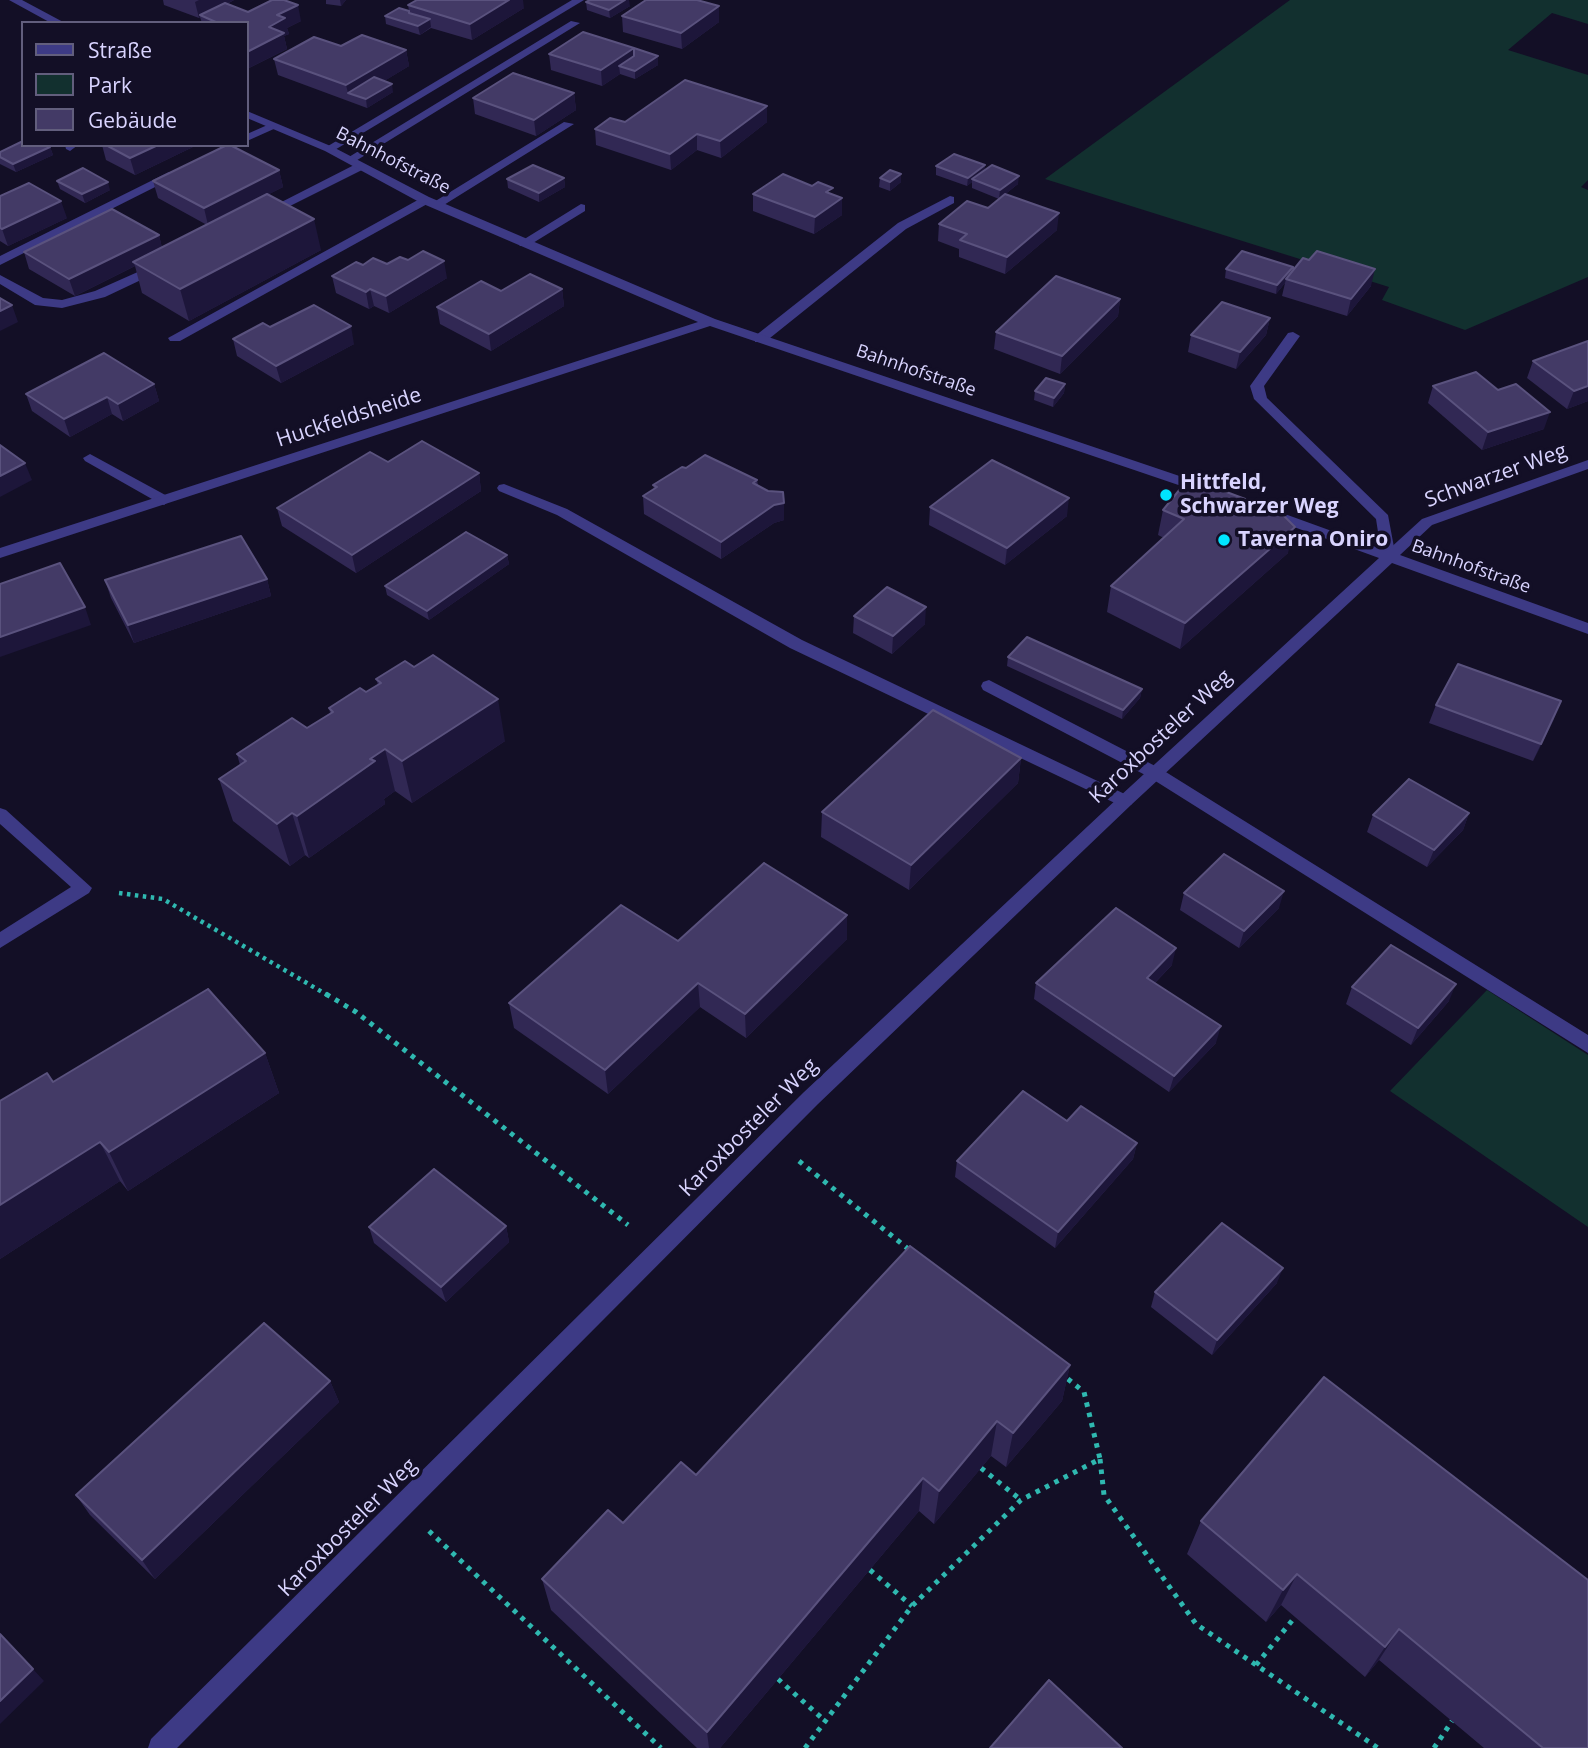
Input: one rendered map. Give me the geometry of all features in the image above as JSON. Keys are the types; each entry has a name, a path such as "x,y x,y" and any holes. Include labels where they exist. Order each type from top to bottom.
{"street":[{"path":"14,0 56,21"},
{"path":"329,149 579,0"},
{"path":"253,220 355,163 575,23"},
{"name":"Bahnhofstraße","path":"248,114 329,149 430,202 710,322 1219,495"},
{"path":"175,338 430,202 568,124"},
{"path":"248,138 272,126"},
{"path":"0,261 184,170"},
{"path":"760,339 902,226 950,200"},
{"path":"524,243 581,208"},
{"path":"0,279 40,302 62,304 117,288 167,263"},
{"name":"Huckfeldsheide","path":"0,553 710,322"},
{"path":"1293,336 1257,386 1261,399 1383,518 1388,558"},
{"path":"90,458 164,500"},
{"name":"Schwarzer Weg","path":"1388,558 1427,522 1588,464"},
{"path":"504,488 562,512 796,644 1125,801"},
{"name":"Bahnhofstraße","path":"1258,509 1588,629"},
{"name":"Karoxbosteler Weg","path":"160,1748 771,1139 1125,801 1388,558"},
{"path":"989,686 1155,773 1588,1045"},
{"path":"0,814 83,888 0,941"}],"path":[{"path":"83,888 163,899 356,1012 659,1250"},
{"path":"771,1139 922,1261"},
{"path":"1052,1366 1084,1392 1100,1460 1104,1495 1196,1624 1378,1748"},
{"path":"805,1748 912,1605 1021,1500 1100,1460"},
{"path":"981,1468 1021,1500"},
{"path":"402,1506 662,1748"},
{"path":"870,1570 912,1605"},
{"path":"1256,1664 1295,1617"},
{"path":"778,1679 825,1721"},
{"path":"1434,1748 1452,1721"}],"green space":[{"path":"1290,0 1588,0 1588,24 1552,13 1508,50 1588,75 1588,180 1581,187 1588,190 1588,277 1465,330 1382,300 1389,287 1045,179"},
{"path":"1487,990 1588,1055 1588,1227 1390,1091"}],"building":[{"path":"272,0 284,0 298,5 277,15 285,18 269,27 284,33 248,51 248,21 214,21 200,15 225,3 248,12"},
{"path":"417,0 509,0 470,24 408,5"},
{"path":"625,0 609,10 586,2"},
{"path":"646,0 697,0 719,6 681,33 622,16"},
{"path":"399,8 430,19 418,26 385,16"},
{"path":"583,32 634,48 601,70 549,54"},
{"path":"362,35 406,50 346,85 274,59 314,37 341,46"},
{"path":"634,48 658,56 635,71 619,66 634,56"},
{"path":"513,73 574,93 534,120 473,98"},
{"path":"374,77 392,84 366,99 348,93"},
{"path":"685,80 767,106 720,141 697,134 670,154 595,129 610,118 625,122"},
{"path":"21,142 21,147 50,147 13,164 0,157 0,152"},
{"path":"110,147 154,147 130,158"},
{"path":"223,147 234,147 279,170 204,208 153,181"},
{"path":"954,154 985,165 968,178 936,166"},
{"path":"533,165 564,178 539,193 507,179"},
{"path":"992,165 1019,176 1000,190 972,179"},
{"path":"83,168 108,182 82,194 57,181"},
{"path":"890,170 901,174 890,182 880,178"},
{"path":"783,174 812,186 818,182 833,188 826,192 842,198 815,217 753,194"},
{"path":"29,183 61,201 0,228 0,196"},
{"path":"267,194 314,219 180,289 133,262"},
{"path":"1005,194 1059,213 1007,257 960,240 967,234 939,224 967,201 988,208"},
{"path":"112,209 159,235 69,279 24,252"},
{"path":"423,251 444,261 386,296 370,289 366,292 332,276 356,262 363,265 373,258 387,264 400,257 408,260"},
{"path":"1242,251 1293,267 1277,285 1226,269"},
{"path":"1317,251 1375,269 1351,299 1286,279 1303,258 1309,260"},
{"path":"530,274 562,289 489,334 437,307 481,281 501,291"},
{"path":"1056,276 1120,299 1062,356 996,332"},
{"path":"0,298 12,305 0,311"},
{"path":"1222,302 1270,318 1240,352 1191,335"},
{"path":"314,305 351,326 276,366 233,339 263,323 270,327"},
{"path":"1588,341 1588,386 1574,391 1533,361"},
{"path":"104,353 154,384 118,404 107,397 64,419 26,394"},
{"path":"1476,372 1498,390 1516,384 1550,412 1488,432 1433,386"},
{"path":"1046,378 1065,384 1054,398 1035,391"},
{"path":"422,441 479,473 352,555 277,508 370,452 388,462"},
{"path":"0,445 25,463 0,476"},
{"path":"705,455 757,480 753,483 768,491 783,492 784,503 774,505 721,542 643,496 657,487 653,485"},
{"path":"992,460 1069,498 1007,548 930,507"},
{"path":"1189,478 1280,512 1295,527 1185,623 1111,586 1184,519 1163,510"},
{"path":"466,532 507,555 427,611 385,586"},
{"path":"241,536 267,579 128,625 105,580"},
{"path":"60,563 85,607 0,637 0,584"},
{"path":"887,587 926,607 893,636 854,616"},
{"path":"1027,637 1142,689 1123,710 1008,657"},
{"path":"433,655 498,699 402,761 385,749 370,759 375,761 297,816 292,813 277,824 219,779 246,761 237,754 292,718 307,728 333,712 329,708 360,688 366,692 381,683 376,679 405,661 414,667"},
{"path":"1458,664 1561,701 1541,744 1436,705"},
{"path":"933,710 1021,758 911,865 822,812"},
{"path":"1409,779 1469,813 1434,850 1373,815"},
{"path":"1224,854 1284,891 1244,931 1184,893"},
{"path":"764,863 847,915 745,1014 698,983 605,1070 509,1003 621,905 678,941"},
{"path":"1116,908 1176,948 1147,978 1221,1026 1174,1076 1036,983"},
{"path":"1391,945 1456,984 1418,1028 1352,987"},
{"path":"208,989 265,1053 109,1152 100,1142 0,1205 0,1101 47,1073 53,1082"},
{"path":"1023,1091 1067,1121 1081,1106 1137,1143 1058,1232 957,1161"},
{"path":"434,1169 506,1226 441,1287 369,1227"},
{"path":"1222,1223 1283,1268 1217,1340 1155,1292"},
{"path":"910,1246 1070,1365 1013,1433 997,1421 939,1491 923,1478 707,1732 542,1579 608,1510 623,1523 681,1462 696,1475"},
{"path":"264,1323 330,1381 142,1560 76,1495"},
{"path":"1324,1377 1588,1580 1588,1748 1543,1748 1399,1629 1385,1647 1297,1574 1283,1590 1201,1521"},
{"path":"0,1634 33,1669 0,1701"},
{"path":"1049,1680 1122,1748 990,1748"}],"place":[{"name":"Hittfeld, Schwarzer Weg","path":"1166,495"},
{"name":"Taverna Oniro","path":"1224,540"}]}
